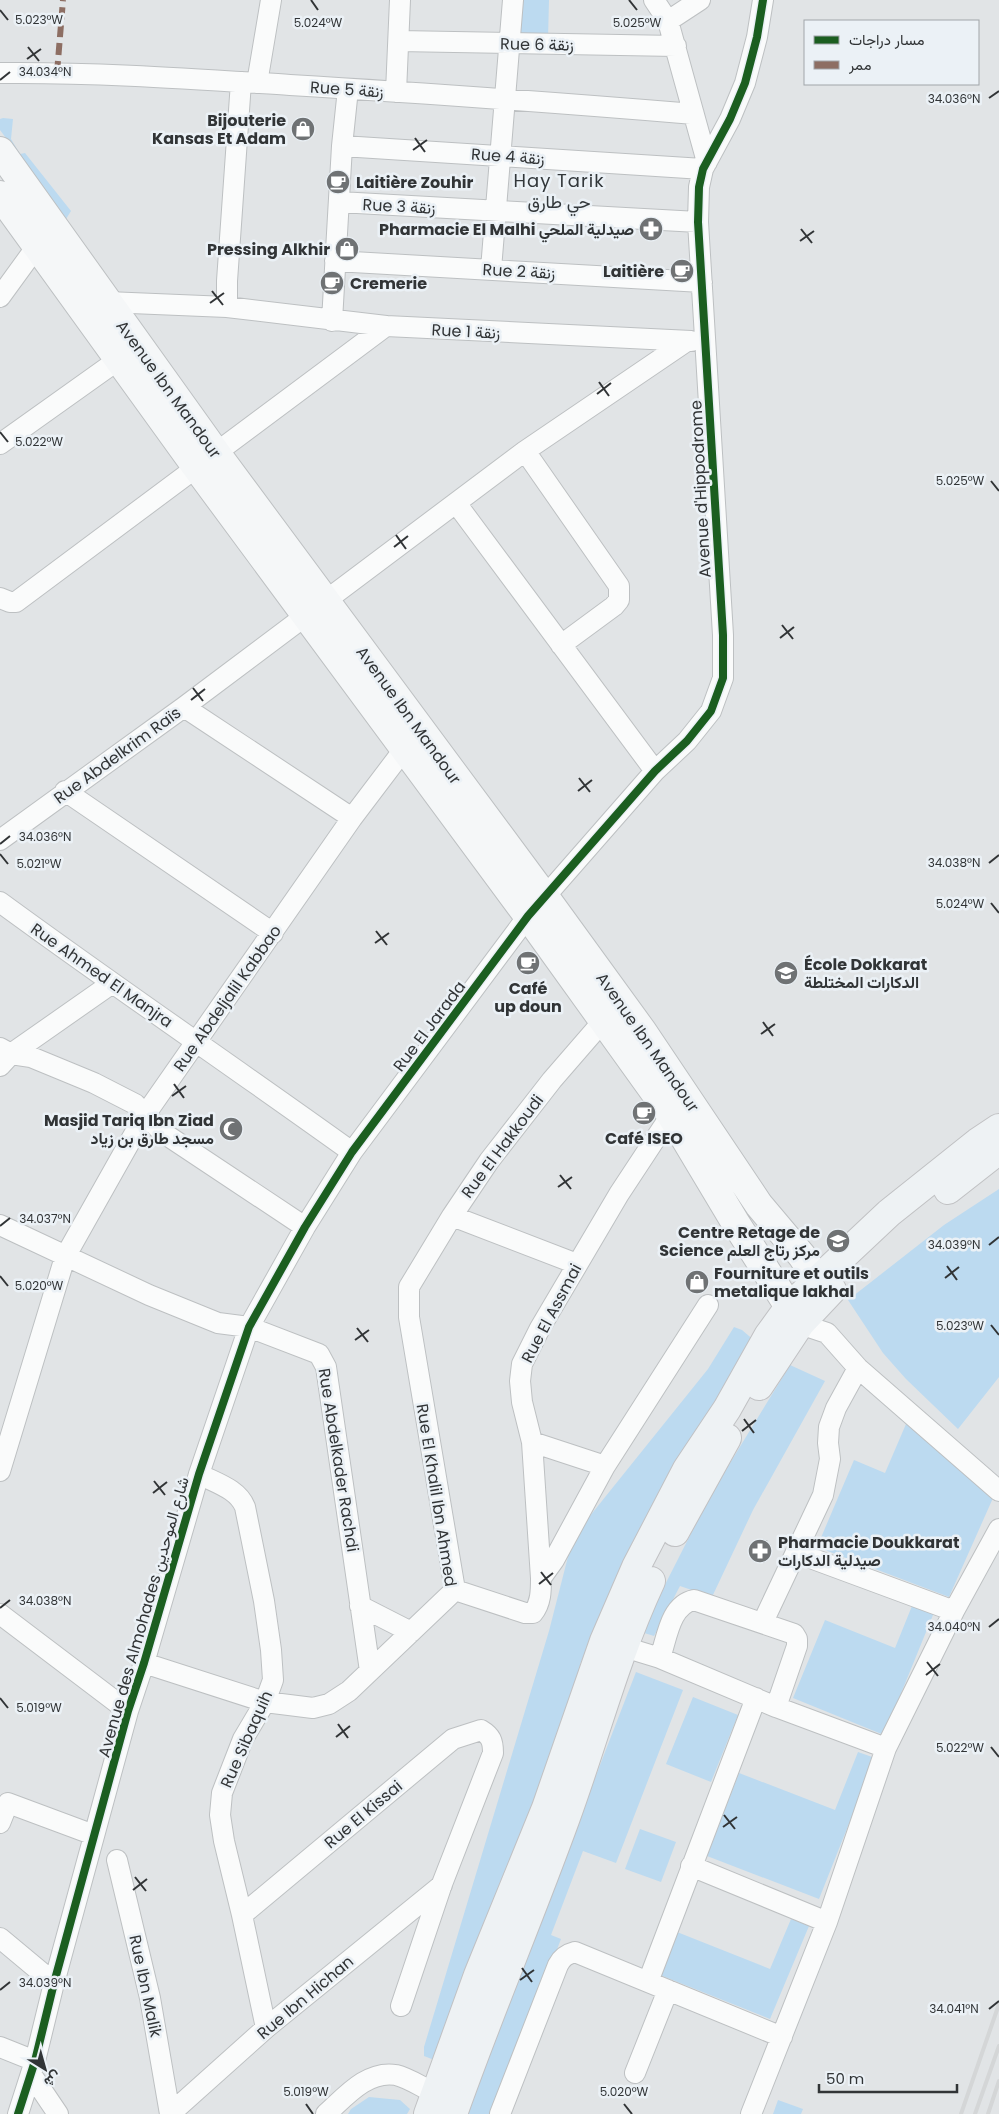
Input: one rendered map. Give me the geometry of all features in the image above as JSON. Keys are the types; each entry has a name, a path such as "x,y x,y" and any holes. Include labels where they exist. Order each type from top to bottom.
{"main road":[{"path":"432,2104 478,1975 546,1808 604,1641 626,1590 688,1469 768,1336 795,1316 889,1213 978,1142 999,1128"},
{"path":"823,1287 999,1150"},
{"path":"453,2114 565,1820 642,1600 665,1551 795,1316"}],"street":[{"path":"227,307 227,281 249,82 271,0"},
{"path":"396,92 400,0"},
{"path":"491,270 513,0"},
{"path":"654,0 668,21 676,46 705,165"},
{"path":"668,21 700,0"},
{"name":"Avenue d'Hippodrome","path":"536,907 655,771 702,724 719,693 723,678 723,635 696,341 702,282 698,222 699,187 705,165 730,119 744,83 757,38 764,0"},
{"name":"Rue 6 زنقة","path":"399,41 676,46"},
{"name":"Rue 5 زنقة","path":"0,73 57,72 249,82 506,98 694,114"},
{"path":"332,321 342,146 348,88"},
{"name":"Rue 4 زنقة","path":"342,146 501,156 705,165"},
{"name":"Avenue Ibn Mandour","path":"0,151 107,302 207,461 536,907 604,1020 671,1115 795,1316"},
{"name":"Avenue Ibn Mandour","path":"0,195 118,360 207,461"},
{"name":"Rue 3 زنقة","path":"339,202 698,222"},
{"path":"0,297 37,246"},
{"name":"Rue 2 زنقة","path":"335,261 702,282"},
{"name":"Rue 1 زنقة","path":"107,302 227,307 386,326 696,341"},
{"path":"0,598 16,602 386,326"},
{"name":"Rue Abdelkrim Raïs","path":"0,840 65,791 184,707 524,451 696,341"},
{"path":"0,444 118,360"},
{"path":"524,451 620,586 619,600 614,606 561,645"},
{"path":"456,503 655,771"},
{"name":"Avenue Ibn Mandour","path":"316,608 405,748 536,907 643,1032 759,1205 802,1256 823,1287"},
{"path":"184,707 352,818"},
{"name":"Rue Abdeljalil Kabbao","path":"0,1472 65,1257 145,1115 198,1042 352,818 405,748"},
{"path":"65,791 199,880 273,933"},
{"name":"Rue Ahmed El Manjra","path":"0,902 110,984 198,1042 352,1152"},
{"name":"Rue El Jarada","path":"352,1152 536,907"},
{"path":"4,1056 110,984"},
{"name":"Rue El Hakkoudi","path":"412,1281 488,1161 552,1080 604,1020"},
{"path":"4,1056 31,1057 94,1083 135,1104 162,1132 305,1228"},
{"name":"Rue El Assmai","path":"541,1587 532,1442 522,1402 520,1382 522,1364 540,1328 577,1264 619,1194 671,1115"},
{"name":"Avenue des Almohades شارع الموحدين","path":"18,2114 33,2067 128,1711 144,1663 199,1474 249,1327 305,1228 352,1152"},
{"path":"452,1216 577,1264"},
{"name":"Rue Abdelkader Rachdi","path":"0,1225 149,1295 218,1322 249,1327 319,1354 326,1367 370,1672"},
{"name":"Rue El Khalil Ibn Ahmed","path":"144,1663 265,1702 313,1708 329,1704 349,1691 455,1590 409,1317 409,1287 412,1281"},
{"path":"823,1287 827,1333"},
{"path":"455,1590 525,1613 533,1613 537,1608 541,1587 554,1560 605,1466 708,1305"},
{"path":"795,1316 827,1333 858,1368 999,1491"},
{"path":"763,1622 823,1495 830,1459 829,1427 836,1408 858,1368"},
{"path":"532,1442 605,1466"},
{"name":"Rue Sibaquih","path":"199,1474 235,1493 242,1499 264,1601 272,1650 273,1680 265,1702 243,1739 222,1792 220,1815 224,1841 266,2028"},
{"path":"751,2114 827,1922 886,1748 954,1611 999,1529"},
{"path":"797,1553 954,1611"},
{"path":"660,1658 676,1612 687,1602 694,1600 794,1634 797,1639 797,1646 776,1707"},
{"path":"360,1606 411,1632"},
{"path":"0,1614 128,1711"},
{"path":"624,1647 660,1658 776,1707 886,1748"},
{"path":"648,1982 756,1698"},
{"name":"Rue El Kissai","path":"242,1915 453,1739 481,1730 490,1735 493,1753 442,1884"},
{"path":"0,1823 8,1803 94,1835"},
{"name":"Rue Ibn Malik","path":"117,1860 150,1998 170,2114"},
{"path":"691,1866 827,1922"},
{"path":"401,2006 442,1884"},
{"name":"Rue Ibn Hichan","path":"170,2114 266,2028 442,1884"},
{"path":"0,1938 54,1983"},
{"path":"500,2114 562,1958 575,1952 782,2037"},
{"path":"635,2073 668,1990"},
{"path":"0,2048 33,2067 58,2114"},
{"path":"326,2114 368,2079 382,2074 398,2075 432,2104"}],"shaded area":[{"path":"520,0 549,0 548,39 519,38"},
{"path":"0,119 13,119 11,139 20,154 25,153 71,211 66,219 0,130"},
{"path":"999,1189 999,1377 958,1429 906,1379 883,1353 848,1300 944,1225"},
{"path":"734,1327 742,1330 763,1348 609,1601 580,1664 575,1719 442,2063 424,2056 424,2047 549,1631 573,1537 708,1369"},
{"path":"790,1365 825,1381 753,1510 712,1597 680,1586 654,1636 641,1632 711,1494"},
{"path":"906,1424 993,1498 949,1597 817,1547 854,1460 885,1473"},
{"path":"914,1601 935,1610 884,1735 793,1698 825,1620 895,1648"},
{"path":"636,1672 683,1690 616,1863 583,1851 551,1935 561,1939 493,2114 465,2114"},
{"path":"693,1697 738,1715 711,1782 666,1764"},
{"path":"858,1752 875,1758 819,1899 707,1856 739,1773 835,1810"},
{"path":"640,1829 676,1842 661,1882 625,1869"},
{"path":"791,1919 809,1926 770,2019 660,1975 677,1932 770,1969"},
{"path":"369,2097 400,2100 410,2109 407,2114 348,2114 351,2109"},
{"path":"778,2100 803,2109 801,2114 773,2114"}],"railway":[{"path":"961,2114 999,2004"},
{"path":"975,2114 999,2046"},
{"path":"988,2114 999,2081"}],"marked path":[{"path":"57,73 63,0"}],"cycle path":[{"path":"18,2114 35,2061 54,1983 128,1711 144,1663 199,1474 249,1327 305,1227 352,1152 528,916 655,771 687,741 711,711 723,678 723,635 698,222 699,187 703,169 730,119 745,83 757,37 763,0"}],"place":[{"name":"Bijouterie Kansas Et Adam","path":"303,129"},
{"name":"Laitière Zouhir","path":"338,182"},
{"name":"Pharmacie El Malhi صيدلية الملحي","path":"651,229"},
{"name":"Pressing Alkhir","path":"347,249"},
{"name":"Laitière","path":"682,271"},
{"name":"Cremerie","path":"332,283"},
{"name":"Café up doun","path":"528,963"},
{"name":"École Dokkarat الدكارات المختلطة","path":"786,973"},
{"name":"Café ISEO","path":"644,1113"},
{"name":"Masjid Tariq Ibn Ziad مسجد طارق بن زياد","path":"231,1129"},
{"name":"Centre Retage de Science مركز رتاج العلم","path":"838,1241"},
{"name":"Fourniture et outils metalique lakhal","path":"697,1282"},
{"name":"Pharmacie Doukkarat صيدلية الدكارات","path":"760,1551"}],"district":[{"name":"Hay Tarik حي طارق","path":"559,191"}]}
